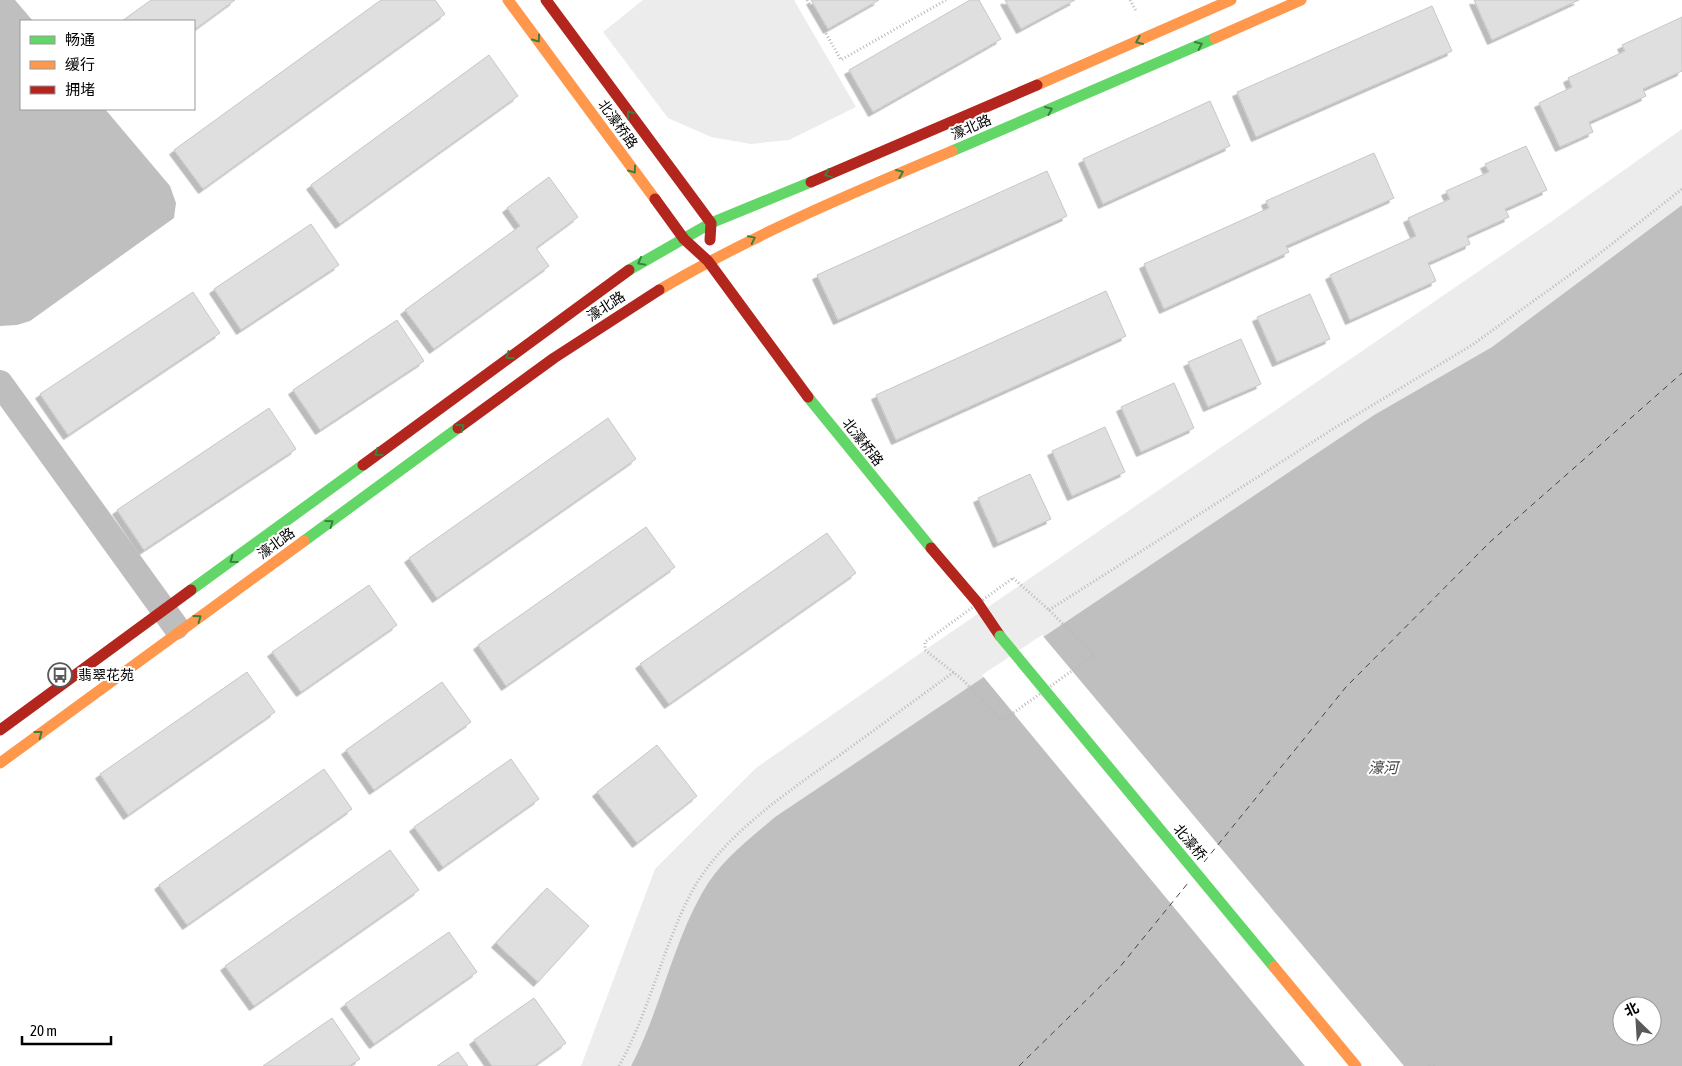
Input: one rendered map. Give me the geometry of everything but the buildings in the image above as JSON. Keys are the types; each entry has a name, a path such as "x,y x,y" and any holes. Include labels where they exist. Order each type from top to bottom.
{"street":[{"name":"北濠桥路","path":"508,0 684,239 708,261 807,396 885,494 977,602 1000,636"},
{"name":"北濠桥路","path":"546,0 712,223"},
{"name":"濠北路","path":"0,730 627,271 712,223 893,148 1231,0"},
{"name":"濠北路","path":"0,763 554,358 651,294 708,261 796,217 1164,61 1301,0"},
{"path":"708,261 712,223"},
{"path":"0,383 179,632"},
{"name":"北濠桥","path":"1000,636 1356,1066"}],"path":[{"path":"807,0 841,60 946,0"},
{"path":"1049,610 1333,429 1472,345 1599,254 1682,189"},
{"path":"618,1066 632,1043 664,955 690,894 718,854 772,803 954,672"},
{"path":"1429,1066 1432,1064 1434,1066"}],"shaded area":[{"path":"643,0 794,0 856,107 789,140 751,144 711,137 668,118 603,32"},
{"path":"1682,129 1682,205 1492,347 1374,415 775,817 755,834 725,861 702,893 691,914 650,1024 631,1066 581,1066 655,869 756,768 925,650 1555,219"}],"water":[{"path":"0,0 15,0 32,20 20,20 20,110 106,110 170,186 176,203 174,218 30,321 17,325 0,326"},
{"name":"濠河","path":"1682,205 1682,1066 631,1066 650,1024 691,914 717,871 745,843 775,817 1374,415 1492,347"}],"pier":[{"path":"1042,635 1404,1066 1305,1066 982,675"}],"ferry route":[{"path":"1204,862 1346,687 1490,542 1682,373"},
{"path":"1019,1066 1119,968 1188,883"}],"traffic: fast":[{"path":"952,151 1215,38"},
{"path":"629,270 711,223 811,182"},
{"path":"808,397 931,548"},
{"path":"304,541 458,428"},
{"path":"191,590 363,465"},
{"path":"1000,636 1274,967"}],"traffic: slow":[{"path":"508,0 655,199"},
{"path":"1037,85 1231,0"},
{"path":"1215,38 1301,0"},
{"path":"659,290 766,233 952,151"},
{"path":"0,763 304,541"},
{"path":"1274,967 1356,1066"}],"traffic: jam":[{"path":"546,0 711,223 710,240"},
{"path":"811,182 1037,85"},
{"path":"655,199 684,239 708,261 808,397"},
{"path":"363,465 629,270"},
{"path":"458,428 554,358 659,290"},
{"path":"931,548 977,602 1000,636"},
{"path":"0,730 191,590"}],"place":[{"name":"翡翠花苑","path":"60,675"}]}
